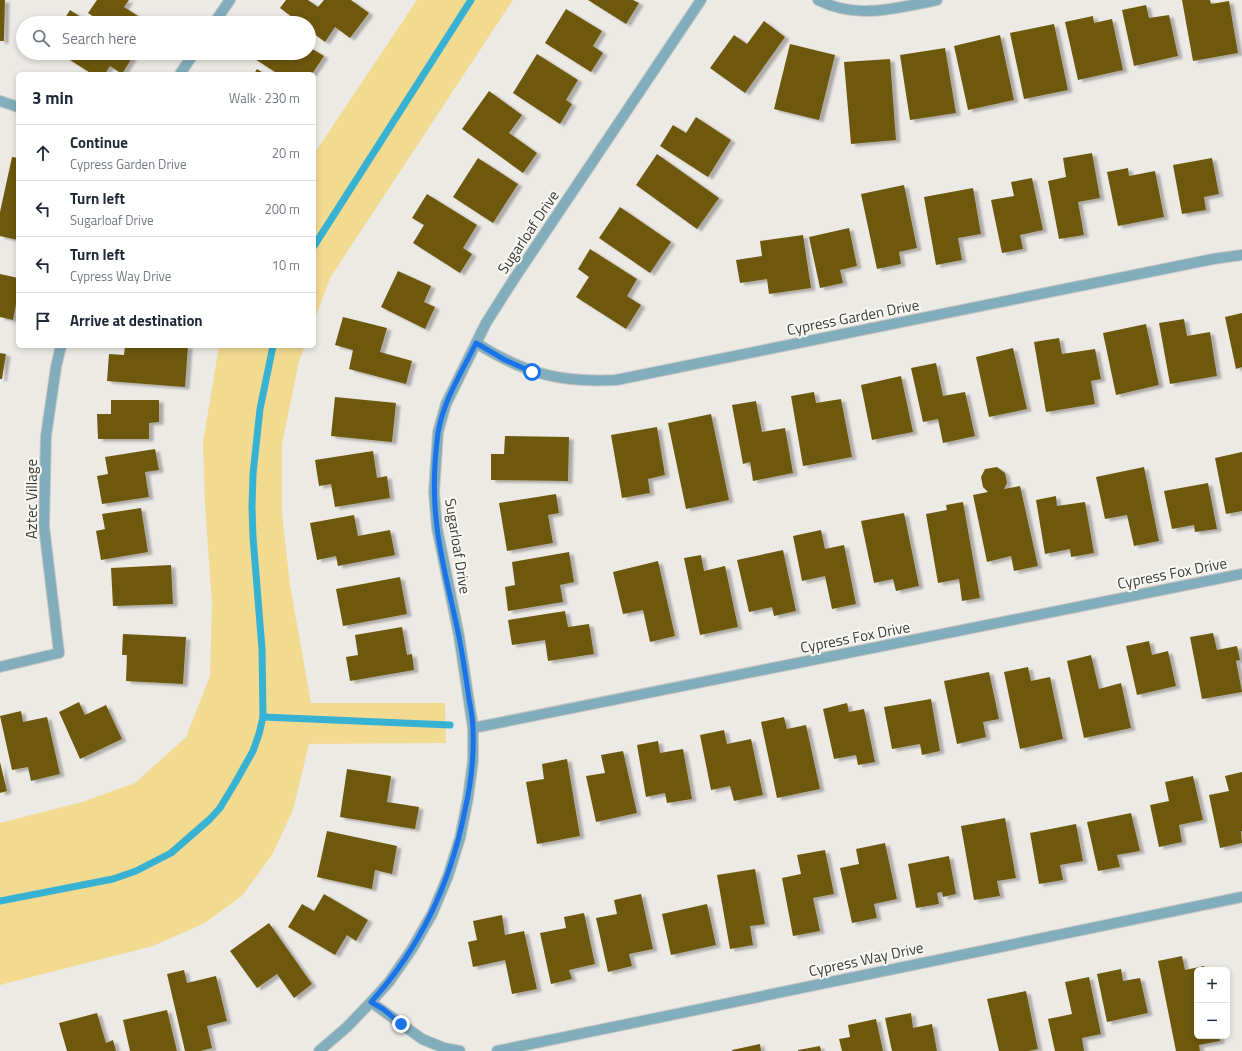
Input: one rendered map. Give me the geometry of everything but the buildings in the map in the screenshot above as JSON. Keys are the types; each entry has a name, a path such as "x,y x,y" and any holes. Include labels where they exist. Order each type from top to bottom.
{"street":[{"path":"219,16 230,0"},
{"name":"Sugarloaf Drive","path":"319,1051 347,1027 371,1002 389,982 412,949 432,914 448,876 460,838 468,798 473,760 473,728 459,636 437,528 434,492 438,432 446,404 486,323 701,0"},
{"path":"818,0 838,8 870,11 893,9 937,0"},
{"path":"181,72 189,60"},
{"path":"0,101 16,106"},
{"name":"Cypress Garden Drive","path":"476,343 505,360 541,375 571,380 616,380 1242,255"},
{"name":"Aztec Village","path":"0,667 59,653 44,526 46,436 56,367 61,348"},
{"name":"Cypress Fox Drive","path":"473,728 1242,574"},
{"name":"Cypress Way Drive","path":"497,1051 1242,897"},
{"path":"371,1002 422,1038 444,1048 460,1051"}],"shaded area":[{"path":"417,0 513,0 330,278 316,316 316,151"},
{"path":"219,348 304,348 299,361 282,444 282,513 290,585 311,703 445,703 446,743 309,744 293,810 272,855 242,896 203,924 153,946 0,985 0,823 82,802 135,783 186,737 210,676 212,603 205,505 203,442"}],"waterway":[{"path":"316,243 471,0"},
{"path":"0,901 113,879 136,871 171,853 210,819 220,808 253,751 263,717 262,649 253,537 253,474 260,409 273,348"},
{"path":"263,717 450,725"}],"route":[{"path":"401,1024 383,1009 371,1002 389,982 412,949 432,914 448,876 460,838 468,798 473,760 473,728 466,675 437,528 434,492 438,432 446,404 476,343 491,353 532,372"}]}
